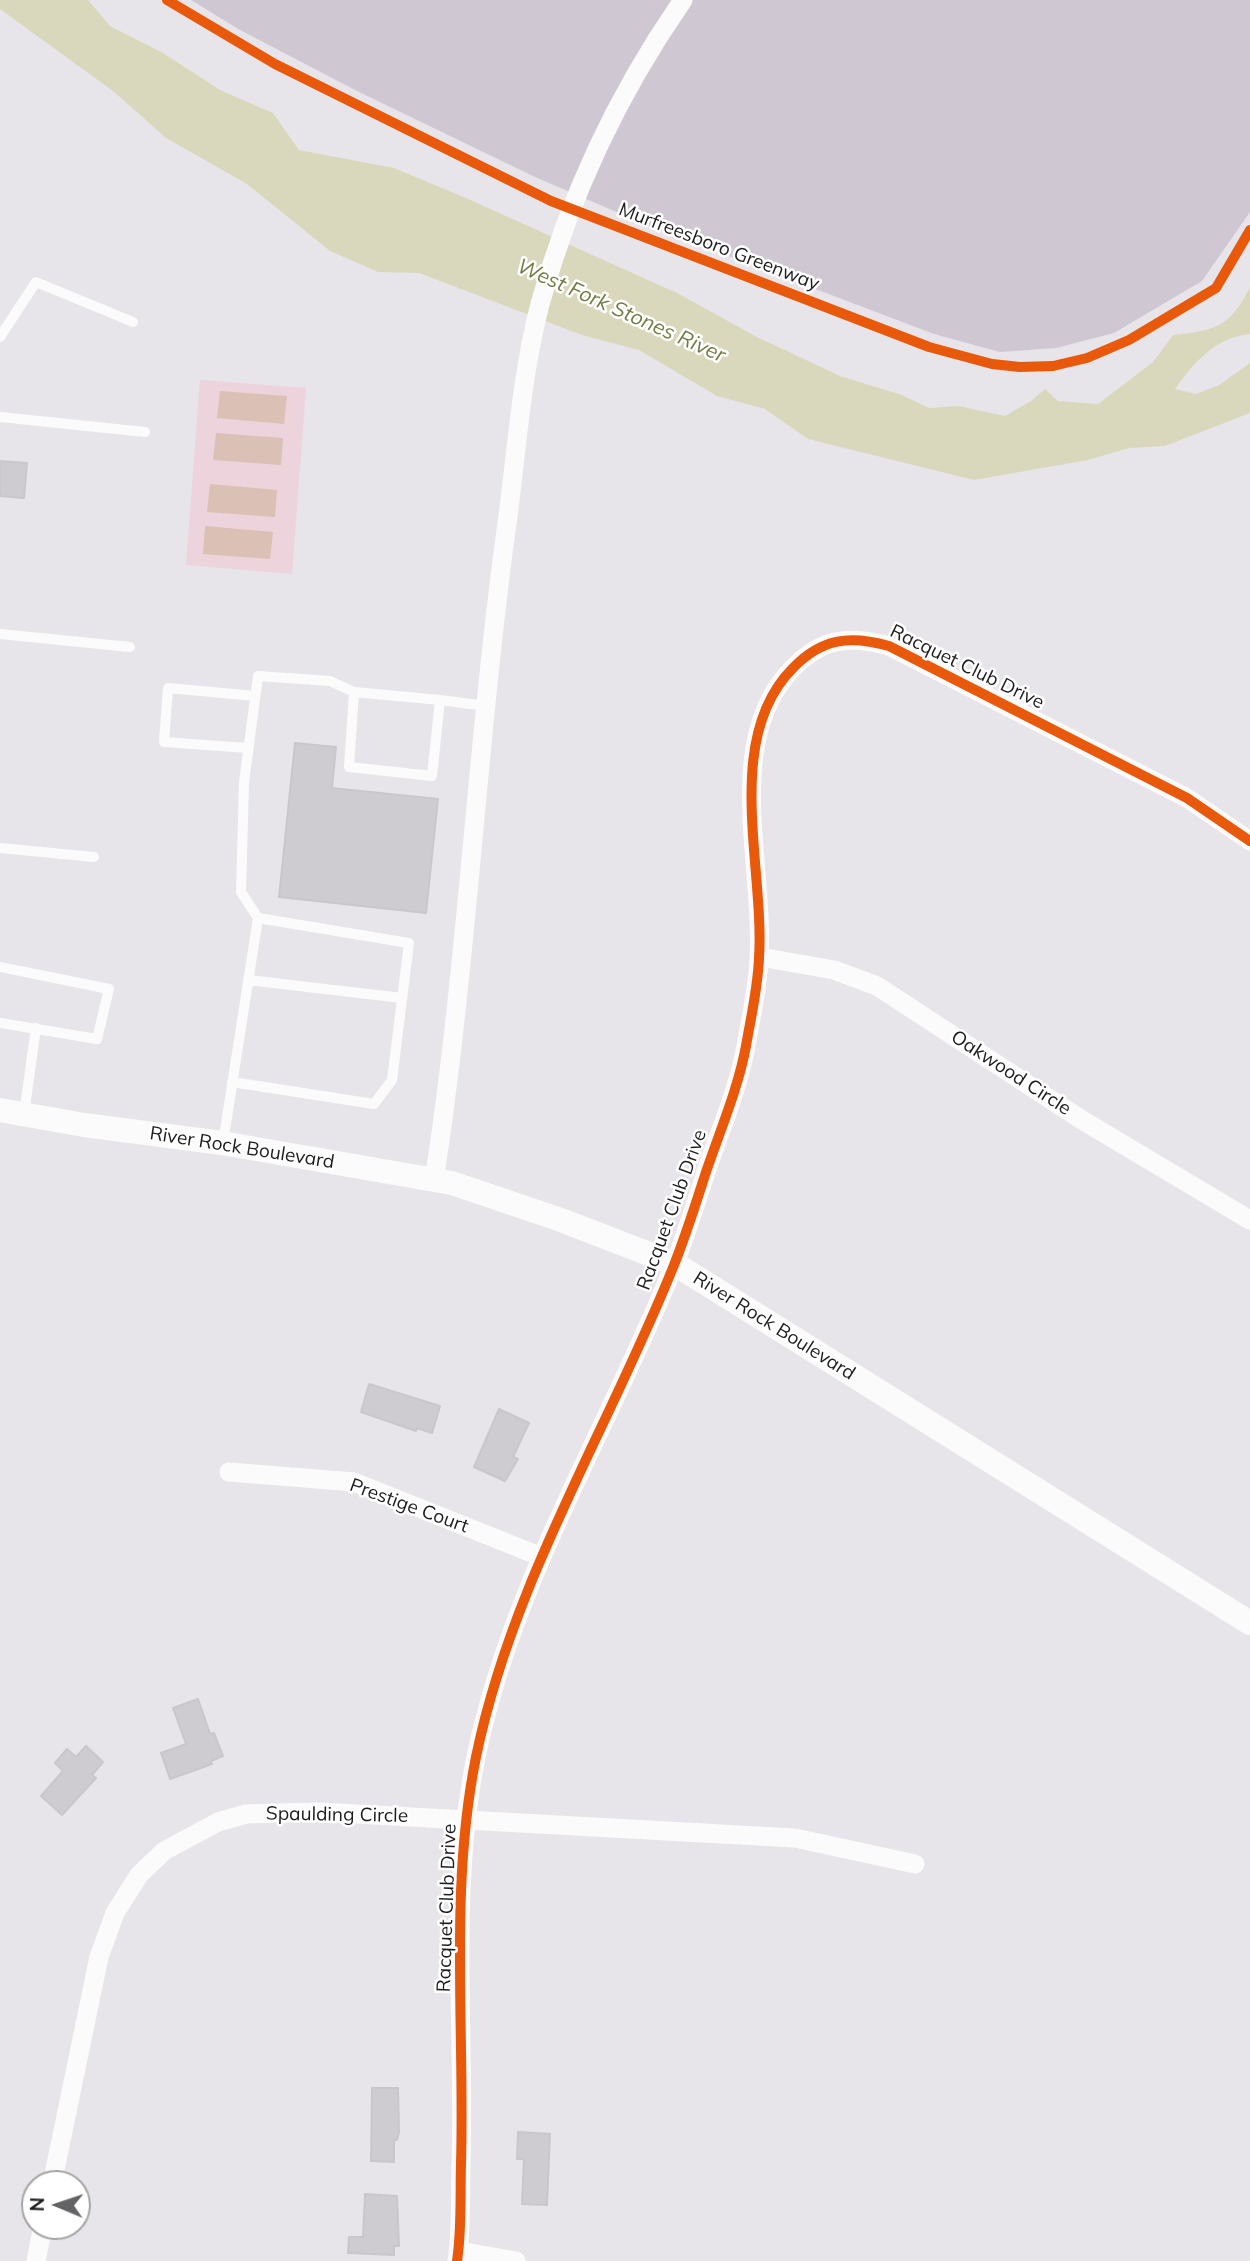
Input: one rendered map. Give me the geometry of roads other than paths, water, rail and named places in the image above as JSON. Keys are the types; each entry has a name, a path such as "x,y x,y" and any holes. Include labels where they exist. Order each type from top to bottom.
{"street":[{"path":"434,1181 452,1064 499,580 525,373 540,304 565,227 606,129 683,0"},
{"name":"Racquet Club Drive","path":"458,2256 463,2100 461,1938 466,1819 476,1756 494,1683 542,1557 675,1264 741,1073 760,957 752,757 760,721 775,686 806,654 857,637 889,646 1187,798 1250,841"},
{"name":"Oakwood Circle","path":"760,957 834,971 877,986 1082,1121 1250,1220"},
{"name":"River Rock Boulevard","path":"0,1110 222,1143 452,1184 561,1220 675,1264 1250,1623"},
{"name":"Prestige Court","path":"229,1472 354,1482 542,1557"},
{"name":"Spaulding Circle","path":"55,2170 99,1957 115,1913 139,1875 164,1852 218,1822 246,1814 320,1812 795,1838 915,1864"},
{"path":"36,2261 40,2240"},
{"path":"458,2256 516,2261"}],"lane":[{"path":"0,337 36,282 133,322"},
{"path":"0,417 145,432"},
{"path":"0,634 130,647"},
{"path":"222,1143 258,918 240,892 244,782 258,676 330,681 354,692 486,706"},
{"path":"248,748 164,742 168,688 255,696"},
{"path":"354,692 349,767 432,776 440,700"},
{"path":"0,848 94,857"},
{"path":"232,1082 374,1104 393,1080 409,943 258,918"},
{"path":"0,967 109,989 97,1039 0,1023"},
{"path":"248,980 402,998"},
{"path":"24,1114 36,1028"}],"water":[{"name":"West Fork Stones River","path":"0,0 88,0 110,26 163,53 220,90 273,113 299,150 394,168 679,294 755,336 840,376 902,395 929,408 958,406 1005,416 1031,401 1045,389 1058,401 1098,404 1153,362 1173,335 1211,328 1228,318 1236,311 1250,287 1250,334 1226,340 1206,353 1175,389 1196,394 1219,385 1250,363 1250,413 1165,446 1129,448 1088,460 974,480 808,439 765,409 717,396 639,350 582,335 419,273 378,272 330,251 247,184 166,138 113,91 0,9"}]}
